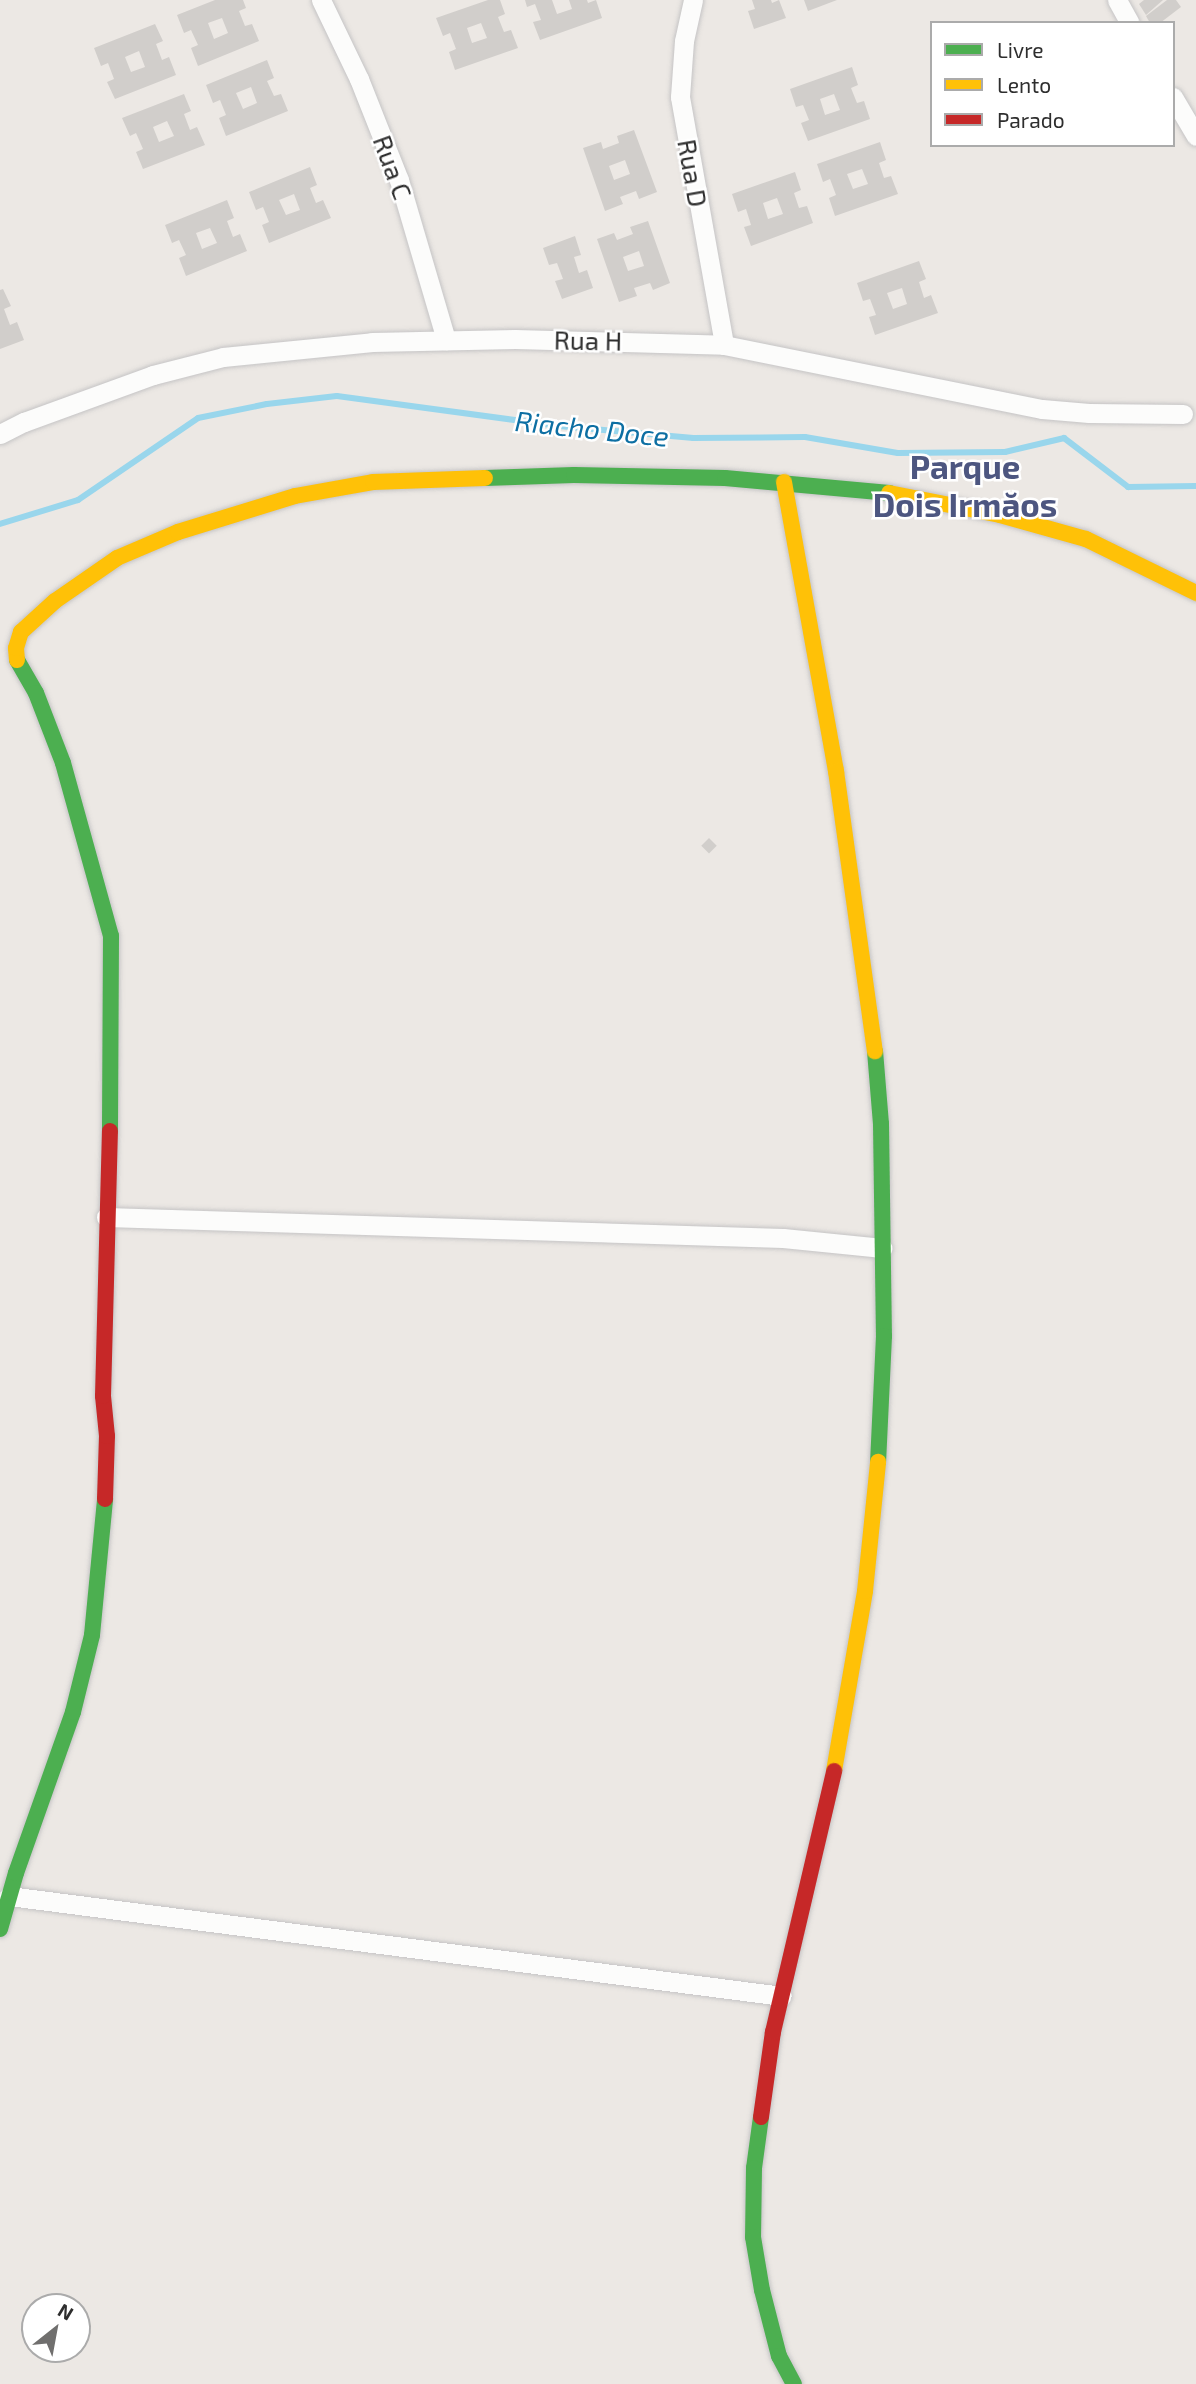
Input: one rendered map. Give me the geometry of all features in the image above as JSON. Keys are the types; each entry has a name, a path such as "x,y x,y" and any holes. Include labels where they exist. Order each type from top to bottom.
{"street":[{"name":"Rua C","path":"321,0 359,79 399,180 446,340"},
{"name":"Rua D","path":"693,0 684,41 680,97 724,345"},
{"path":"1117,0 1129,21"},
{"path":"1175,100 1196,136"},
{"name":"Rua H","path":"0,434 24,422 153,375 223,357 372,342 446,340 595,339 724,345 1042,409 1089,413 1183,414"},
{"path":"0,1929 73,1712 92,1635 99,1591 107,1436 103,1395 113,1004 111,936 63,763 36,693 19,666 16,648 21,632 55,601 117,558 178,532 295,496 373,482 574,475 725,478 871,489 1000,514 1086,539 1196,593"},
{"path":"784,482 836,771 872,1020 881,1124 884,1336 879,1444 865,1591 832,1782 782,1996 762,2102 754,2168 753,2237 762,2290 779,2356 794,2384"},
{"path":"106,1217 783,1238 883,1248"},
{"path":"9,1896 782,1996"}],"building":[{"path":"215,0 243,0 246,8 239,11 245,26 252,24 259,41 198,66 191,48 198,45 191,30 184,33 177,15","holes":["222,18 228,33 214,39 208,23"]},
{"path":"488,0 500,0 505,14 498,17 504,32 511,30 518,48 455,70 449,52 456,49 450,33 443,36 436,18","holes":["481,23 487,38 472,43 467,28"]},
{"path":"525,0 552,0 557,14 572,9 569,0 587,0 588,3 596,0 602,18 540,40 533,22 541,20 535,4 527,7"},
{"path":"752,0 771,0 772,3 779,0 786,18 754,29 748,11 755,9"},
{"path":"804,0 837,0 808,11"},
{"path":"1144,0 1163,0 1146,15 1139,4"},
{"path":"1167,0 1176,0 1181,7 1163,21 1149,21 1146,16"},
{"path":"155,24 163,41 156,44 162,60 169,57 176,75 115,99 107,82 114,79 108,63 101,66 94,48","holes":["139,51 145,67 131,72 125,57"]},
{"path":"267,60 274,78 267,81 274,96 281,94 288,111 226,136 219,118 226,115 220,100 213,103 206,85","holes":["251,87 257,103 243,109 236,93"]},
{"path":"852,67 858,85 851,88 857,103 864,101 870,119 808,141 801,123 809,120 803,105 796,107 790,89","holes":["834,94 840,110 825,115 820,99"]},
{"path":"184,94 191,111 184,114 190,130 197,127 205,145 143,169 136,152 143,149 136,133 130,136 122,118","holes":["167,121 174,136 159,142 153,127"]},
{"path":"634,130 657,192 639,199 636,191 620,197 623,204 605,211 583,148 601,142 603,149 619,143 617,136","holes":["625,160 630,174 614,180 609,166"]},
{"path":"880,142 886,160 879,163 884,178 891,176 898,194 835,216 829,198 836,195 830,179 823,182 817,164","holes":["862,169 868,184 853,189 847,174"]},
{"path":"310,167 317,185 310,188 316,203 323,200 331,218 269,243 262,225 269,222 263,207 256,210 249,192","holes":["294,194 300,210 286,215 279,200"]},
{"path":"795,172 801,190 794,193 799,208 807,206 813,223 751,246 744,227 751,225 746,209 738,212 732,194","holes":["777,198 783,214 768,219 763,203"]},
{"path":"227,200 234,218 227,221 233,237 240,234 247,251 186,276 179,258 186,255 179,240 172,243 165,225","holes":["210,228 217,243 202,249 196,233"]},
{"path":"648,221 670,283 653,290 650,283 634,288 637,296 619,302 597,239 614,233 617,240 633,234 630,227","holes":["639,251 644,266 628,271 623,257"]},
{"path":"575,236 581,255 574,257 579,273 587,270 593,288 562,299 555,281 563,279 557,263 549,265 543,248"},
{"path":"919,261 926,279 919,282 924,298 931,295 938,313 875,335 869,317 876,315 870,299 863,301 857,283","holes":["902,288 907,304 893,309 887,293"]},
{"path":"3,289 11,306 4,309 10,325 17,322 24,340 0,349 0,290"},
{"path":"709,838 717,846 709,854 701,846"}],"waterway":[{"name":"Riacho Doce","path":"0,524 78,500 198,418 267,404 337,396 559,426 693,438 805,437 898,453 1005,452 1064,438 1128,487 1196,486"}],"traffic: fast":[{"path":"485,478 574,475 725,478 889,493"},
{"path":"17,660 36,693 63,763 111,936 110,1131"},
{"path":"875,1051 881,1124 884,1336 878,1462"},
{"path":"0,1929 16,1873 73,1712 92,1635 105,1499"},
{"path":"761,2117 754,2168 753,2237 762,2290 779,2356 794,2384"}],"traffic: slow":[{"path":"17,660 16,648 21,632 55,601 117,558 178,532 295,496 373,482 485,478"},
{"path":"784,482 836,771 875,1051"},
{"path":"889,493 1000,515 1086,539 1196,593"},
{"path":"834,1771 865,1591 878,1462"}],"traffic: jam":[{"path":"105,1499 107,1436 103,1396 110,1131"},
{"path":"761,2117 773,2032 834,1771"}],"district":[{"name":"Parque Dois Irmăos","path":"965,486"}]}
